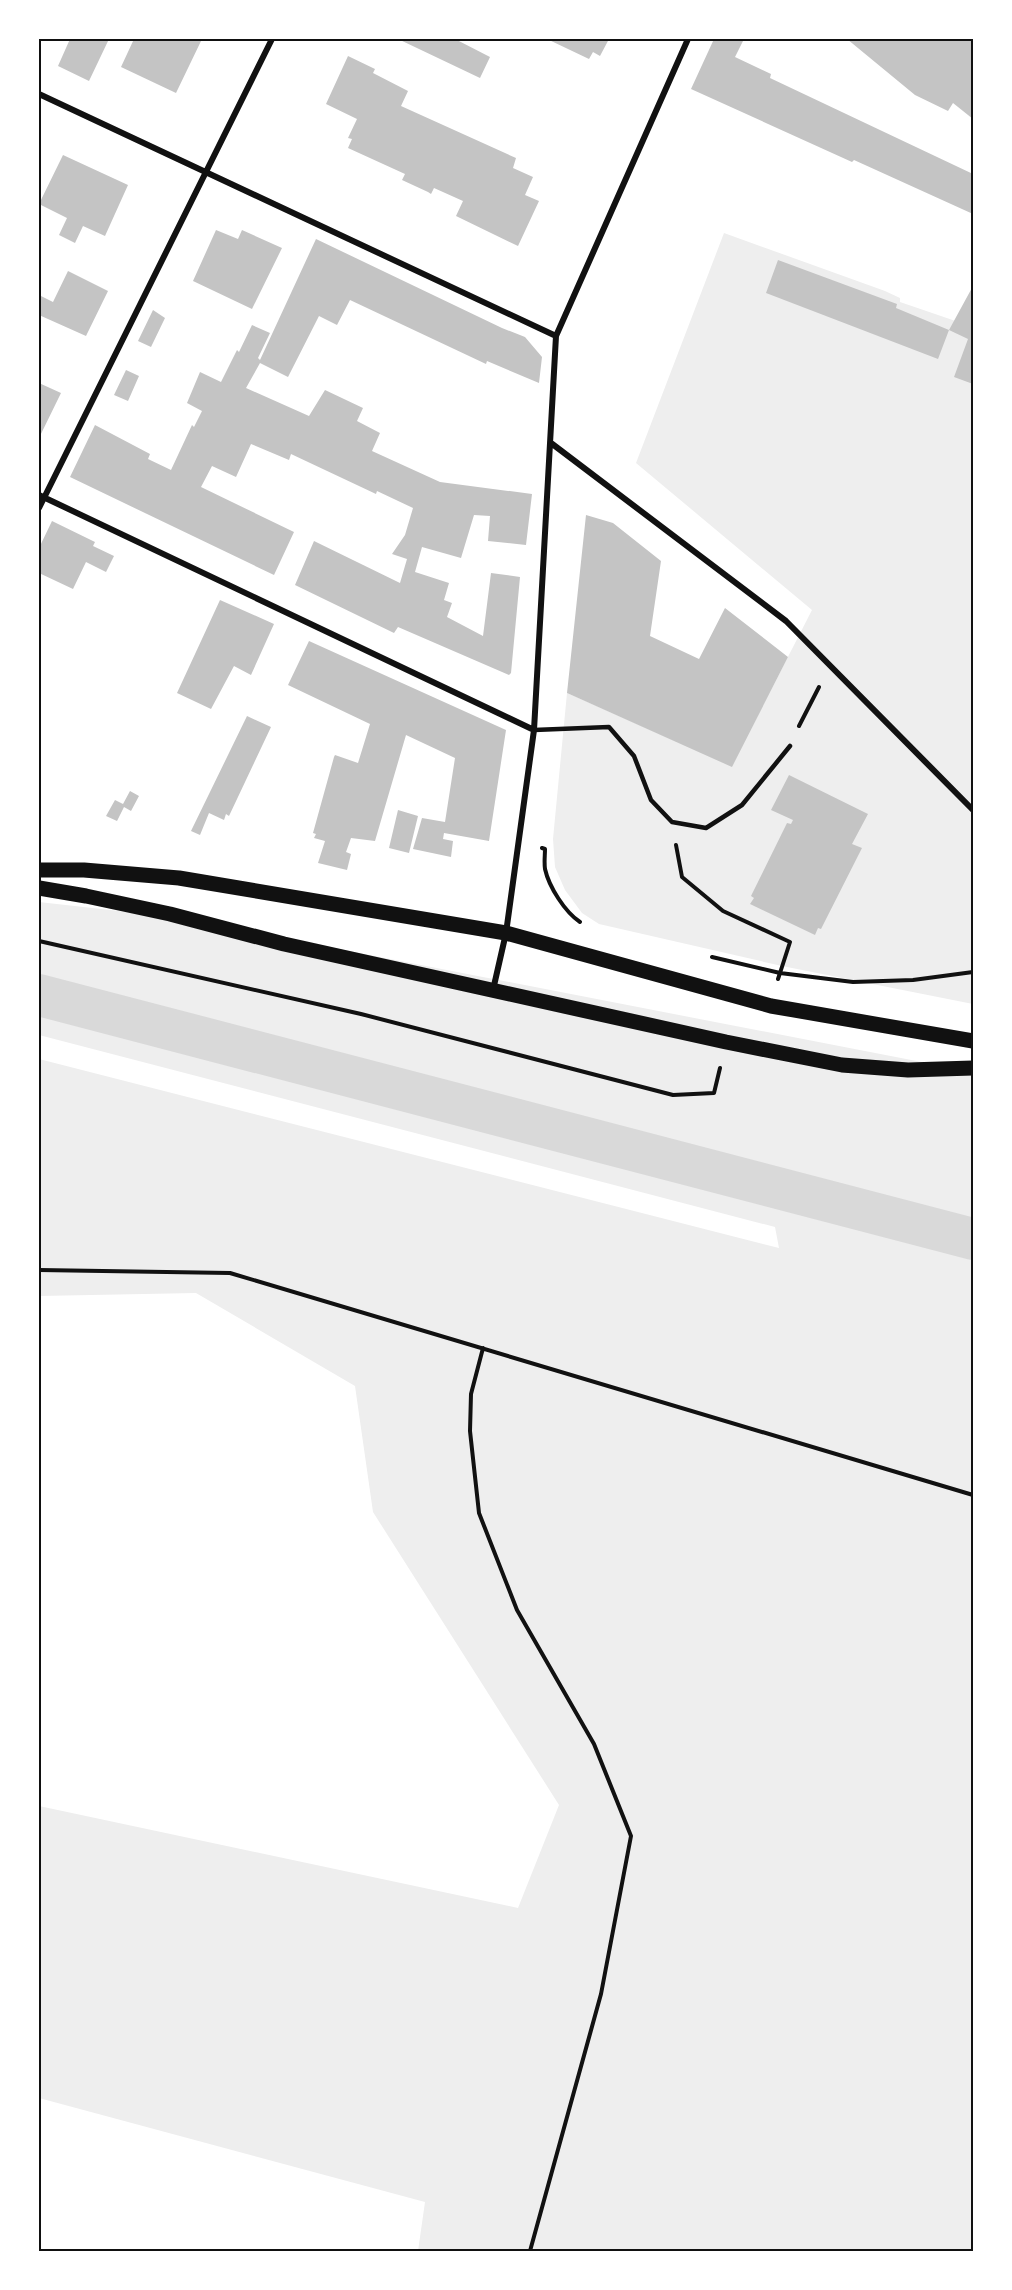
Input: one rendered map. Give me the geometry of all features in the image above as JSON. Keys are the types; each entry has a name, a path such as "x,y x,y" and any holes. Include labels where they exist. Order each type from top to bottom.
{"main road":[{"path":"39,870 84,870 179,878 506,933 771,1006 973,1041"},
{"path":"39,888 170,914 284,944 726,1042 842,1065 908,1070 973,1068"}],"street":[{"path":"39,508 42,496 272,39"},
{"path":"492,990 506,933 534,730 556,336 688,39"},
{"path":"39,94 556,336"},
{"path":"551,442 786,621 973,810"},
{"path":"42,496 534,730"}],"lane":[{"path":"534,730 609,727 634,756 651,800 672,822 706,828 742,805 790,746"}],"path":[{"path":"790,746 830,665"},
{"path":"672,822 682,878 723,911 790,942 780,973 711,957"},
{"path":"517,844 545,849 545,868 551,886 577,920 586,925"},
{"path":"39,941 361,1014 673,1095 714,1093"},
{"path":"39,1270 230,1273 973,1495"},
{"path":"483,1348 471,1394 470,1431 479,1513 517,1610 594,1744 631,1836 601,1994 530,2251"}],"shaded area":[{"path":"724,233 885,291 900,298 900,302 973,327 973,1004 782,966 599,924 582,913 565,890 555,867 553,839 567,693 732,766 812,610 636,463"},
{"path":"39,902 119,911 261,934 973,1072 973,2251 418,2251 425,2202 39,2098 39,1806 518,1908 559,1805 373,1512 355,1386 196,1293 39,1296 39,1059 779,1248 775,1227 39,1035"}],"building":[{"path":"70,39 109,39 89,81 58,66"},
{"path":"134,39 202,39 176,93 121,67"},
{"path":"398,39 455,39 490,57 480,78"},
{"path":"547,39 609,39 600,56 593,52 589,59"},
{"path":"714,39 744,39 735,57 771,74 770,78 973,174 973,214 691,89"},
{"path":"847,39 973,39 973,119 953,103 948,111 915,95"},
{"path":"348,56 375,69 373,73 408,91 401,106 516,158 513,168 533,177 525,195 539,201 518,246 456,216 463,201 434,188 431,194 402,180 405,174 348,148 352,139 348,138 357,119 326,104"},
{"path":"63,155 128,185 105,236 83,226 75,243 59,235 67,218 39,204"},
{"path":"216,230 238,239 242,230 282,248 252,309 193,281"},
{"path":"316,239 525,337 542,357 539,383 487,361 486,364 350,300 337,325 319,316 288,377 260,363 246,388 309,416 325,390 363,408 357,421 380,433 372,451 440,482 532,494 526,545 488,541 490,516 474,515 461,558 422,547 415,572 449,583 444,600 452,603 447,617 483,636 491,573 520,577 509,675 398,627 394,633 295,585 314,541 400,583 407,559 392,554 405,535 413,508 377,491 376,494 291,454 289,460 251,444 236,477 212,466 201,487 294,532 274,575 70,477 95,425 150,454 148,459 171,470 192,425 194,427 202,411 187,403 200,372 221,382 252,325 270,333 258,358 260,360"},
{"path":"778,260 897,304 896,308 949,330 938,359 766,293"},
{"path":"68,271 108,291 86,336 39,315 39,295 53,302"},
{"path":"973,286 973,384 954,377 968,339 949,330"},
{"path":"153,310 165,318 151,347 138,341"},
{"path":"126,370 139,376 128,401 114,395"},
{"path":"39,383 61,393 39,438"},
{"path":"586,515 613,523 661,561 650,636 699,659 725,608 788,657 732,767 567,693"},
{"path":"52,521 95,542 93,546 114,556 106,572 86,562 73,589 39,573 39,548"},
{"path":"220,600 274,624 251,675 234,666 211,709 177,693"},
{"path":"309,641 506,730 489,841 444,833 443,839 453,841 451,857 413,849 422,818 445,822 455,758 406,735 375,841 351,838 346,852 351,854 347,870 318,863 325,841 314,838 316,834 313,833 334,757 335,755 358,763 370,724 288,685"},
{"path":"247,716 271,727 229,816 226,814 224,820 209,813 200,835 191,831"},
{"path":"789,775 868,814 852,844 862,848 821,929 818,928 815,935 750,904 754,898 751,896 787,823 791,824 793,820 771,810"},
{"path":"130,791 139,796 131,811 124,807 117,821 106,816 115,800 123,804"},
{"path":"398,810 418,816 409,853 389,848"}],"waterway":[{"path":"39,995 973,1239"}]}
